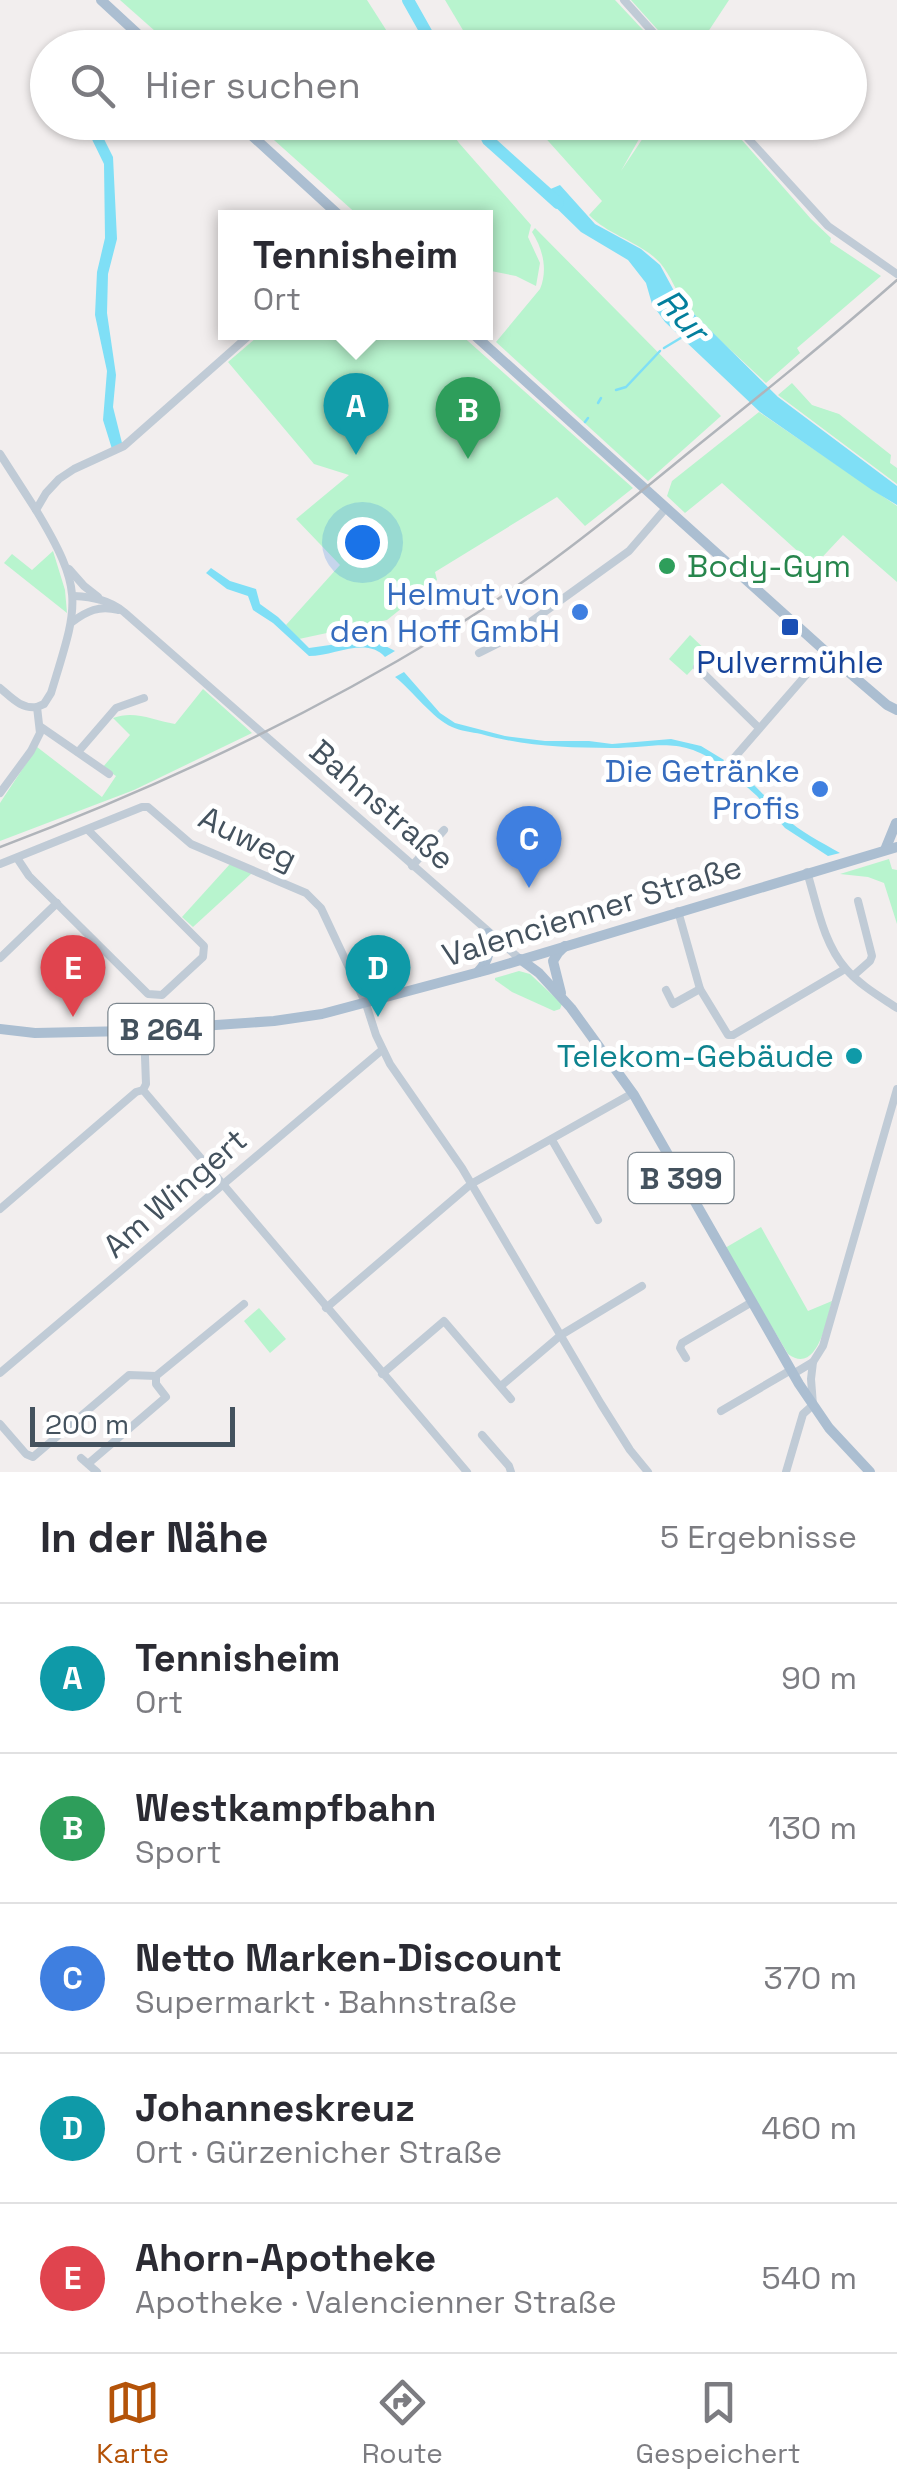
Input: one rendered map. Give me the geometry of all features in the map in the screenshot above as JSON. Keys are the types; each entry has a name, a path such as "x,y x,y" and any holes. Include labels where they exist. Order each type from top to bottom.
{"main road":[{"path":"100,0 133,30"},
{"path":"257,140 333,210"},
{"path":"479,340 826,652 894,706 897,720"},
{"path":"891,849 897,815"},
{"name":"Valencienner Straße","path":"0,1029 35,1033 144,1030 294,1019 366,1004 891,849"},
{"path":"477,972 490,953 488,933"},
{"path":"563,1000 553,962 566,945"},
{"name":"Bahnstraße","path":"520,959 563,1000 633,1094 792,1372 844,1446 870,1472"}],"street":[{"path":"624,0 651,30"},
{"path":"749,140 828,226 897,274"},
{"path":"36,510 59,478 124,446 244,340"},
{"path":"0,454 66,565 74,600 72,622 51,693 44,704 26,708 0,688"},
{"path":"479,653 507,639 629,551 666,508"},
{"name":"Bahnstraße","path":"66,565 102,600"},
{"name":"Bahnstraße","path":"74,600 102,600 124,612 520,959"},
{"name":"Bahnstraße","path":"74,600 124,612"},
{"path":"72,622 91,610 110,608"},
{"path":"727,766 826,652"},
{"path":"697,667 760,728"},
{"path":"78,752 116,708 144,698"},
{"path":"0,793 31,750 41,727 37,707"},
{"path":"41,727 109,774"},
{"name":"Auweg","path":"0,864 148,807 191,844 306,893 322,908 366,1004"},
{"path":"16,858 29,876 151,996 162,995 204,954 202,942 88,830"},
{"path":"412,866 444,830"},
{"path":"807,872 830,943 849,972 897,1008"},
{"path":"678,911 700,989 726,1034 733,1034 870,961 858,901"},
{"path":"0,958 57,903"},
{"path":"666,990 673,1004 700,989"},
{"path":"366,1004 382,1050 472,1184 617,1430 648,1472"},
{"path":"0,1209 143,1090 144,1030"},
{"name":"Am Wingert","path":"0,1373 382,1050"},
{"path":"786,1472 803,1414 813,1405 813,1362 823,1346 897,1089"},
{"path":"143,1090 466,1472"},
{"path":"326,1308 472,1184 633,1094"},
{"path":"552,1140 598,1220"},
{"path":"500,1386 561,1336 642,1286"},
{"path":"686,1358 680,1348 682,1343 752,1302"},
{"path":"0,1424 32,1457 129,1375 156,1376 244,1304"},
{"path":"382,1374 444,1321 511,1398"},
{"path":"721,1411 813,1362"},
{"path":"96,1472 85,1460 166,1397 156,1384 156,1376"},
{"path":"482,1435 510,1472"}],"green space":[{"path":"120,0 367,0 386,30 154,30"},
{"path":"445,0 615,0 643,30 463,30"},
{"path":"631,0 729,0 709,30 658,30"},
{"path":"274,140 457,140 531,225 528,237 540,263 536,286 516,276 493,271 493,210 352,210"},
{"path":"547,140 638,140 621,171 642,140 742,140 831,238 830,242 881,276 797,348 800,353 766,383 686,305 653,256 589,215 602,201"},
{"path":"535,228 721,416 648,481 496,342 540,289 544,267 532,232"},
{"path":"254,340 467,340 633,488 585,526 557,497 435,572 437,580 387,620 299,639 286,625 340,565 296,519 349,475 314,464 228,362"},
{"path":"792,383 812,405 839,414 891,455 890,463 897,468 897,484 778,395"},
{"path":"759,412 897,506 897,582 843,535 814,566 722,483 685,513 667,496 672,481"},
{"path":"53,551 65,590 67,613 4,563 12,554 32,570"},
{"path":"690,635 717,661 710,669 700,661 687,675 669,659"},
{"path":"203,689 252,733 134,790 0,841 0,803 37,747 102,797 116,776 103,767 130,735 113,718 136,715 175,724"},
{"path":"889,859 892,869 897,870 897,924 884,883 840,874"},
{"path":"230,864 252,873 193,927 182,917"},
{"path":"519,971 530,974 562,1004 560,1009 554,1011 495,980"},
{"path":"761,1227 808,1311 832,1301 819,1343 806,1358 788,1354 725,1248"},
{"path":"259,1308 286,1339 270,1353 244,1321"}],"water":[{"path":"92,140 104,140 113,157 117,239 108,274 107,313 116,375 113,407 122,443 112,449 103,420 107,371 95,315 97,272 105,238 104,164"},
{"path":"560,185 595,224 641,249 660,265 687,307 778,397 897,486 897,505 760,412 665,322 652,304 646,283 628,260 581,232 541,193"},
{"path":"211,568 230,581 256,589 260,604 309,648 372,639 395,651 385,657 360,647 309,656 253,610 248,596 227,589 206,573"},
{"path":"404,672 440,713 455,723 545,741 612,744 671,739 701,746 724,760 721,765 679,746 545,746 459,729 437,718 395,677"},
{"path":"733,766 791,822 840,853 828,856 785,828 729,771"}],"waterway":[{"name":"Rur","path":"408,0 425,30"},
{"name":"Rur","path":"488,140 558,203"},
{"path":"664,348 684,336"},
{"path":"616,390 626,387 660,351"},
{"path":"598,403 601,398"},
{"path":"585,422 588,418"}],"railway":[{"path":"0,847 227,751 336,695 475,614 598,525 897,280"}],"place":[{"name":"Tennisheim","path":"356,455"},
{"name":"Westkampfbahn","path":"468,459"},
{"name":"Body-Gym","path":"667,566"},
{"name":"Helmut von den Hoff GmbH","path":"580,612"},
{"name":"Pulvermühle","path":"790,627"},
{"name":"Die Getränke Profis","path":"820,789"},
{"name":"Netto Marken-Discount","path":"529,888"},
{"name":"Ahorn-Apotheke","path":"73,1017"},
{"name":"Johanneskreuz","path":"378,1017"},
{"name":"Telekom-Gebäude","path":"854,1056"}]}
